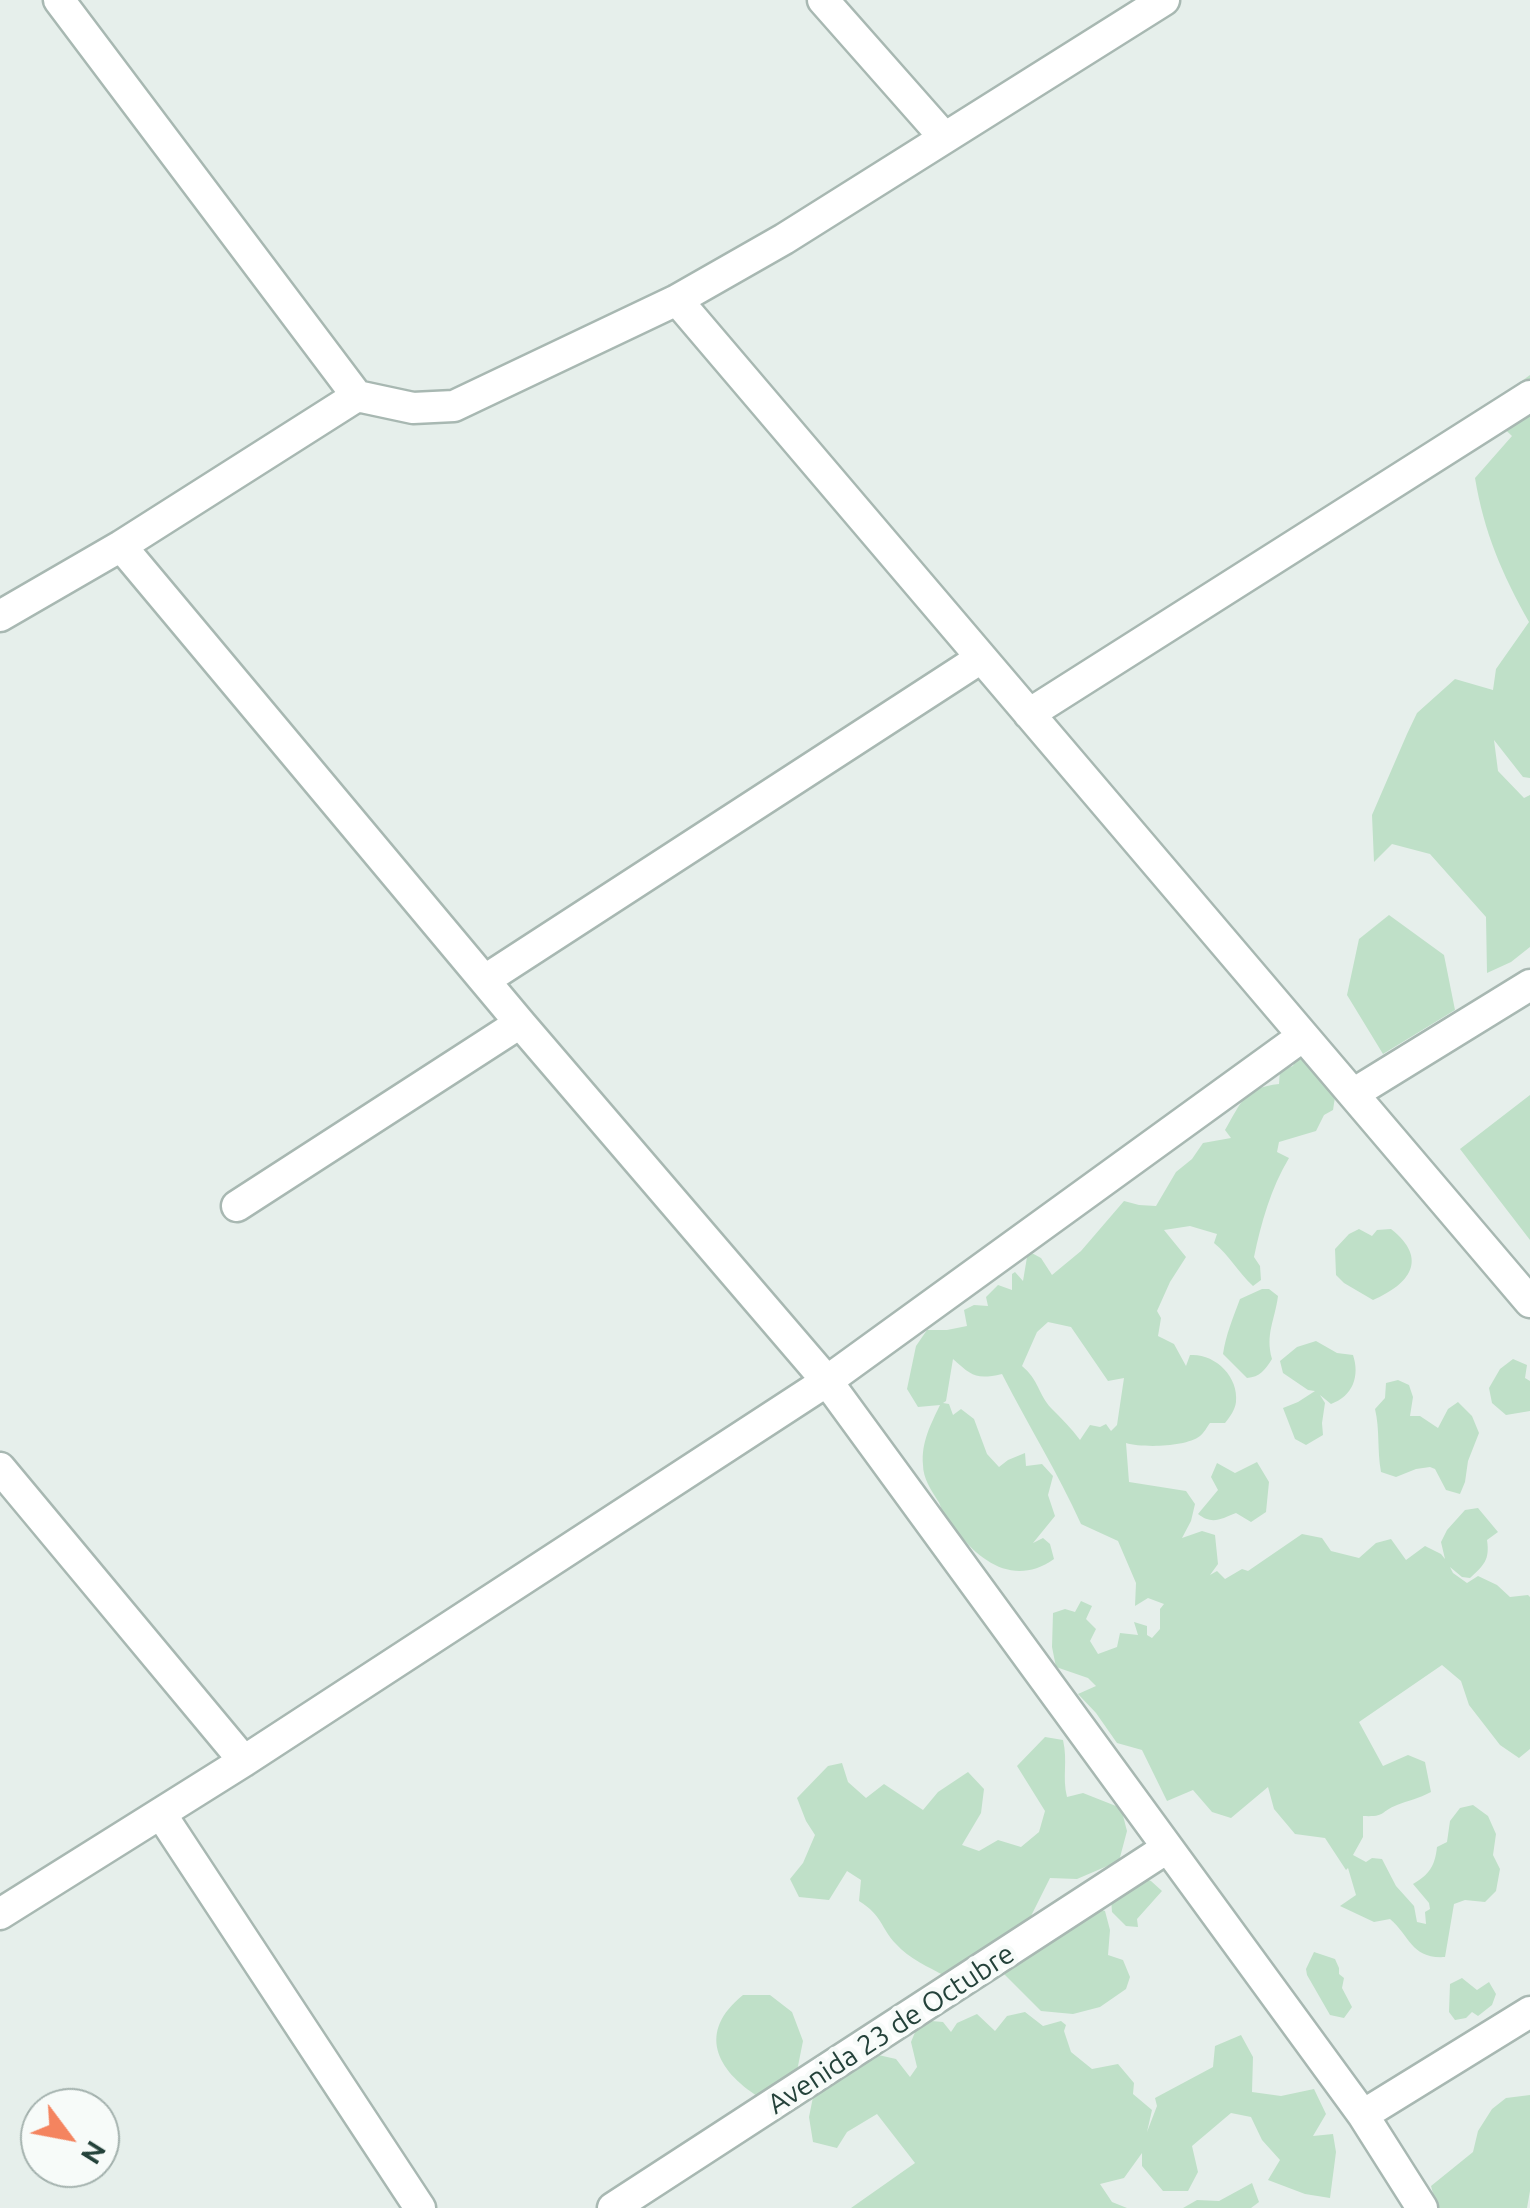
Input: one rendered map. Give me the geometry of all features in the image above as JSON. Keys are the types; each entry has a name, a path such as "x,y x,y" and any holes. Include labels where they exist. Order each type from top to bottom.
{"street":[{"path":"58,0 357,396 414,408 454,406 676,300 784,240 1164,0"},
{"path":"823,0 944,137"},
{"path":"676,300 1530,1302"},
{"path":"0,616 121,546 357,396"},
{"path":"1029,714 1530,396"},
{"path":"121,546 826,1381 1363,2116 1422,2208"},
{"path":"484,980 981,658"},
{"path":"1354,1094 1530,985"},
{"path":"237,1206 520,1023"},
{"path":"0,1914 161,1814 826,1381 1304,1036"},
{"path":"0,1468 244,1760"},
{"path":"161,1814 420,2208"},
{"name":"Avenida 23 de Octubre","path":"613,2208 1167,1848"},
{"path":"1363,2116 1530,2012"}],"green space":[{"path":"1530,375 1530,778 1523,777 1494,740 1498,771 1524,798 1530,795 1530,947 1511,962 1487,973 1486,917 1430,854 1392,844 1374,862 1372,815 1417,713 1455,679 1493,690 1496,669 1529,622 1495,552 1475,478 1512,436 1493,418 1512,388"},
{"path":"1389,915 1444,955 1455,1010 1383,1054 1347,995 1359,939"},
{"path":"1303,1036 1335,1097 1333,1110 1324,1115 1316,1131 1279,1142 1277,1152 1289,1158 1263,1219 1254,1257 1260,1266 1261,1280 1253,1286 1248,1281 1214,1243 1217,1234 1190,1226 1164,1230 1186,1257 1157,1311 1161,1318 1158,1336 1174,1344 1186,1366 1190,1355 1199,1355 1223,1368 1236,1392 1235,1408 1225,1423 1210,1423 1193,1440 1143,1446 1126,1443 1129,1482 1186,1491 1195,1504 1182,1538 1202,1531 1215,1535 1218,1564 1210,1575 1217,1571 1225,1579 1242,1569 1248,1571 1302,1534 1322,1538 1331,1551 1359,1558 1376,1543 1391,1539 1406,1560 1425,1546 1445,1559 1441,1542 1465,1510 1478,1508 1498,1532 1487,1540 1485,1562 1470,1578 1450,1567 1467,1583 1478,1576 1510,1597 1530,1597 1530,1749 1519,1758 1500,1745 1469,1705 1461,1681 1442,1665 1359,1722 1383,1766 1408,1755 1425,1762 1431,1792 1380,1815 1363,1816 1363,1837 1353,1855 1366,1862 1382,1859 1396,1886 1414,1906 1417,1922 1426,1924 1425,1912 1430,1909 1413,1884 1430,1869 1437,1847 1447,1842 1450,1821 1460,1808 1473,1805 1488,1816 1496,1834 1493,1855 1500,1869 1496,1891 1485,1902 1465,1900 1454,1904 1445,1957 1418,1951 1390,1919 1374,1922 1340,1906 1356,1895 1348,1868 1325,1838 1295,1834 1274,1809 1268,1787 1231,1818 1212,1812 1193,1790 1167,1801 1142,1750 1117,1743 1078,1694 1096,1686 1088,1678 1056,1667 1052,1647 1053,1613 1065,1609 1075,1612 1081,1601 1092,1606 1086,1619 1096,1629 1090,1641 1098,1654 1117,1647 1120,1633 1138,1635 1134,1622 1147,1626 1147,1635 1152,1638 1160,1629 1160,1609 1164,1604 1148,1598 1135,1606 1136,1583 1118,1541 1081,1524 1002,1374 975,1375 953,1359 943,1403 949,1404 953,1415 961,1409 974,1419 987,1454 999,1467 1025,1453 1026,1466 1042,1464 1053,1476 1048,1495 1055,1516 1033,1543 1043,1538 1050,1544 1054,1559 1040,1567 1014,1571 979,1555 947,1520 924,1475 925,1441 940,1405 918,1407 907,1389 916,1346 927,1330 967,1326 964,1310 974,1305 988,1306 986,1297 998,1285 1012,1290 1015,1272 1023,1281 1028,1251 1041,1258 1052,1275 1081,1251 1124,1201 1156,1206 1176,1172 1203,1143 1231,1138 1225,1130 1245,1098 1258,1089 1279,1084 1280,1070 1293,1066","holes":["1048,1322 1071,1327 1108,1381 1124,1378 1117,1425 1111,1431 1106,1424 1090,1425 1080,1440 1047,1403 1022,1366 1037,1332"]},
{"path":"1530,1095 1530,1240 1460,1149"},
{"path":"1359,1229 1372,1236 1377,1230 1391,1229 1403,1240 1412,1260 1405,1278 1373,1300 1336,1275 1335,1249"},
{"path":"1262,1289 1278,1296 1270,1334 1272,1359 1262,1372 1247,1378 1223,1354 1240,1299"},
{"path":"1316,1341 1337,1353 1353,1355 1356,1370 1345,1396 1331,1404 1320,1395 1325,1403 1323,1435 1306,1445 1295,1439 1283,1408 1315,1391 1283,1373 1280,1361 1297,1347"},
{"path":"1513,1359 1527,1365 1530,1411 1506,1415 1492,1403 1489,1388 1500,1369"},
{"path":"1398,1380 1409,1385 1413,1397 1410,1416 1420,1416 1438,1428 1448,1409 1458,1402 1472,1416 1479,1433 1460,1494 1446,1490 1430,1467 1396,1477 1381,1472 1375,1409 1385,1398 1386,1383"},
{"path":"1257,1462 1269,1482 1266,1512 1251,1522 1236,1513 1212,1520 1198,1514 1218,1490 1211,1477 1217,1463 1235,1473"},
{"path":"1045,1737 1063,1740 1067,1797 1083,1793 1121,1808 1127,1831 1119,1861 1077,1879 1050,1878 1031,1916 1029,1938 1083,1903 1105,1911 1110,1930 1108,1955 1123,1960 1130,1977 1126,1989 1100,2007 1073,2014 1041,2011 997,1967 980,1956 963,1961 945,1976 926,1966 901,1949 873,1912 859,1901 861,1880 847,1871 829,1900 799,1897 790,1879 803,1863 815,1835 797,1798 828,1766 842,1763 848,1782 866,1798 884,1784 923,1810 938,1792 968,1772 984,1789 981,1813 962,1845 979,1851 998,1840 1021,1847 1039,1832 1045,1811 1017,1766"},
{"path":"1136,1875 1162,1891 1137,1919 1138,1927 1126,1926 1112,1912 1110,1885"},
{"path":"1314,1952 1335,1959 1344,1978 1342,1988 1352,2007 1344,2018 1330,2015 1307,1975"},
{"path":"1462,1978 1477,1990 1489,1982 1496,1994 1492,2005 1478,2016 1472,2012 1455,2020 1449,2012 1450,1984"},
{"path":"743,1995 770,1995 792,2012 803,2041 795,2081 759,2097 732,2075 718,2050 720,2023"},
{"path":"1025,2012 1043,2026 1061,2021 1066,2025 1064,2031 1071,2052 1092,2069 1118,2064 1134,2083 1133,2094 1152,2110 1147,2132 1157,2106 1155,2098 1213,2067 1215,2046 1241,2035 1253,2057 1252,2092 1281,2096 1314,2089 1326,2114 1313,2136 1333,2134 1336,2152 1330,2198 1305,2194 1268,2180 1280,2160 1262,2140 1251,2117 1231,2113 1192,2146 1198,2172 1188,2191 1163,2191 1142,2166 1142,2153 1124,2178 1100,2184 1112,2202 1127,2208 851,2208 915,2163 877,2114 847,2132 837,2148 813,2142 809,2117 814,2092 874,2054 896,2059 910,2077 917,2067 911,2042 920,2020 943,2022 951,2032 957,2023 977,2014 995,2031 1007,2016"},
{"path":"1530,2095 1527,2208 1437,2208 1431,2186 1473,2152 1478,2131 1492,2109 1506,2098"},
{"path":"1252,2183 1259,2202 1251,2208 1183,2208 1197,2200 1219,2201"}]}
